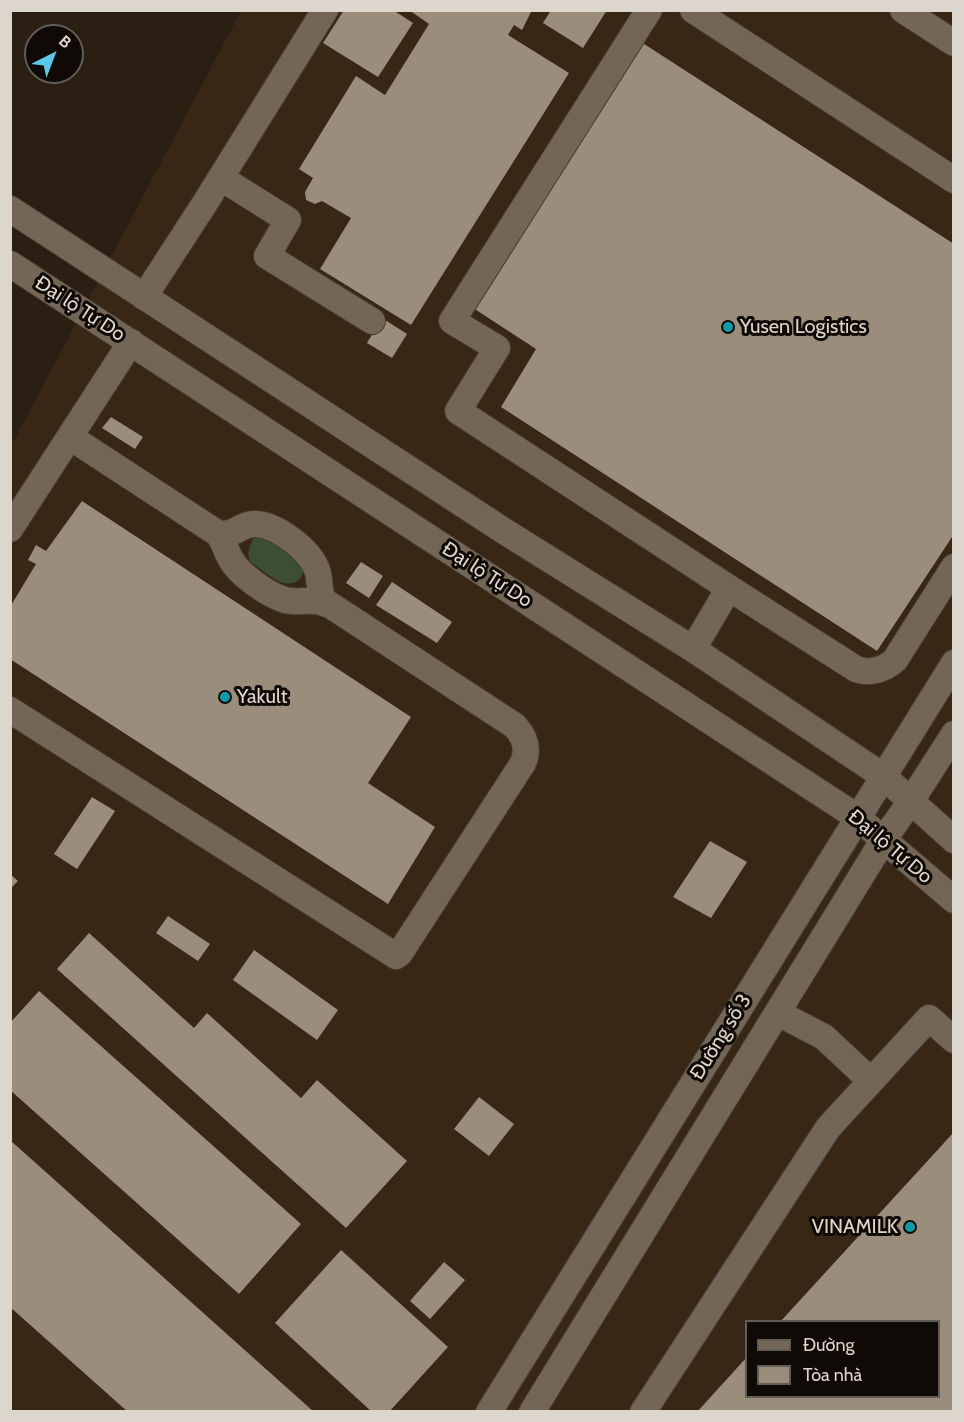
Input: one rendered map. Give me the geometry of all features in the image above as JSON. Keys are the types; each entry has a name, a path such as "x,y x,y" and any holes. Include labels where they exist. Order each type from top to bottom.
{"street":[{"path":"144,297 325,10"},
{"path":"649,10 453,321 498,348 458,411 856,669 871,671 882,669 895,660 954,567"},
{"path":"693,10 954,180"},
{"path":"903,10 954,43"},
{"path":"221,178 288,220 267,256 372,321"},
{"path":"10,209 504,531 693,649 883,776 954,840"},
{"name":"Đại lộ Tự Do","path":"13,272 131,342 857,817 954,900"},
{"path":"10,529 131,342"},
{"path":"10,710 397,956 523,763 526,752 522,735 515,726 326,604 315,600 297,602 282,599 245,576 232,562 222,537 217,533 70,437"},
{"path":"217,533 228,534 243,526 257,524 272,528 292,541 304,550 314,563 321,597 326,604"},
{"path":"693,649 729,588"},
{"name":"Đường số 3","path":"489,1412 954,663"},
{"name":"Đường số 3","path":"532,1412 884,838 954,734"},
{"path":"778,1013 824,1037 871,1082"},
{"path":"643,1412 828,1128 929,1018 954,1040"}],"shaded area":[{"path":"241,11 953,11 953,1411 11,1412 11,446"}],"green space":[{"path":"259,537 282,548 298,561 302,568 302,575 297,581 283,583 251,562 248,553 254,538"}],"building":[{"path":"344,10 393,10 413,23 378,77 323,43"},
{"path":"409,10 532,10 522,30 514,25 508,35 569,73 411,325 320,269 351,218 322,201 315,204 306,200 305,192 313,178 299,169 356,76 385,95 429,24"},
{"path":"551,10 607,10 583,48 543,23"},
{"name":"Yusen Logistics","path":"641,42 954,244 954,534 877,651 501,407 536,349 470,306"},
{"path":"382,318 407,334 392,358 367,343"},
{"path":"111,417 143,437 135,449 102,428"},
{"name":"Yakult","path":"82,501 411,717 368,783 435,827 388,904 10,659 10,607 36,564 28,560 36,545 46,551"},
{"path":"361,562 383,576 369,598 346,583"},
{"path":"392,582 452,622 437,643 376,605"},
{"path":"92,797 115,811 77,869 54,854"},
{"path":"710,841 747,862 711,918 673,897"},
{"path":"10,874 18,881 10,889"},
{"path":"168,916 210,944 198,961 156,933"},
{"path":"89,933 194,1028 207,1013 301,1098 317,1080 407,1161 346,1228 57,969"},
{"path":"254,950 338,1010 317,1040 233,980"},
{"path":"39,991 301,1224 239,1294 10,1090 10,1023"},
{"path":"479,1097 514,1124 489,1156 454,1129"},
{"name":"VINAMILK","path":"954,1132 954,1412 697,1412 745,1359 745,1398 940,1398 940,1320 782,1320"},
{"path":"10,1140 314,1412 128,1412 10,1307"},
{"path":"341,1250 448,1347 389,1412 372,1412 275,1323"},
{"path":"444,1262 465,1280 430,1319 410,1301"}],"place":[{"name":"Yusen Logistics","path":"728,327"},
{"name":"Yakult","path":"225,697"},
{"name":"VINAMILK","path":"910,1227"}]}
